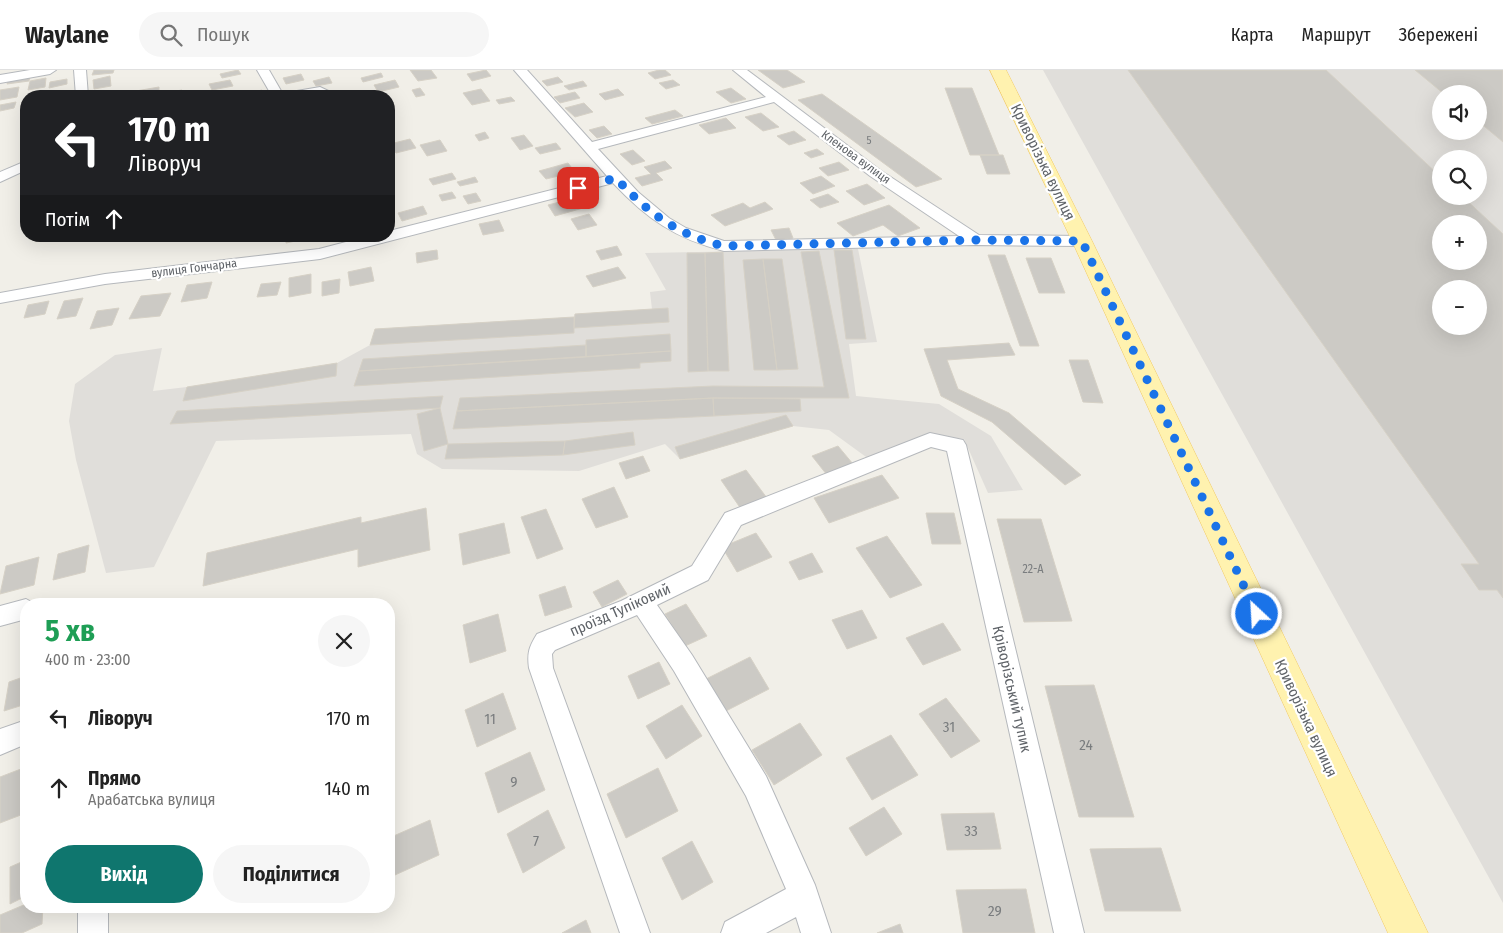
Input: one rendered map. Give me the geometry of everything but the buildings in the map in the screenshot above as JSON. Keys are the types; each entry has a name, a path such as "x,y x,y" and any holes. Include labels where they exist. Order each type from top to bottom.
{"main road":[{"name":"Криворізька вулиця","path":"998,70 1082,241 1408,933"}],"street":[{"path":"0,79 50,70"},
{"path":"80,70 82,90"},
{"path":"263,70 275,90"},
{"path":"520,70 645,209 673,228 700,241 724,246 976,240 1082,241"},
{"name":"Кленова вулиця","path":"739,70 875,173 976,240"},
{"path":"589,147 776,98"},
{"path":"0,178 20,168"},
{"name":"вулиця Гончарна","path":"395,234 616,178"},
{"name":"вулиця Гончарна","path":"0,298 105,279 320,254 365,242"},
{"name":"проїзд Тупіковий","path":"634,933 541,668 539,652 546,642 641,602 700,573 733,520 930,440 956,445"},
{"name":"Кріворізський тупик","path":"956,445 1069,933"},
{"path":"641,602 683,663 756,786 804,896 816,933"},
{"path":"0,616 20,611"},
{"path":"0,742 20,734"},
{"path":"736,933 804,896"},
{"path":"93,913 93,933"}],"shaded area":[{"path":"1043,70 1503,70 1503,903"},
{"path":"858,249 877,342 849,344 856,396 939,404 991,436 1023,490 988,493 964,439 948,437 873,462 829,430 793,426 680,459 665,444 579,471 442,469 417,454 411,434 216,441 154,567 106,573 76,460 69,421 75,384 115,355 162,348 153,391 187,387 337,363 370,345 375,329 574,317 575,314 652,309 650,292 666,290 645,253"}],"route":[{"path":"578,188 616,178 645,209 673,228 700,241 724,246 976,240 1082,241 1257,614"}]}
